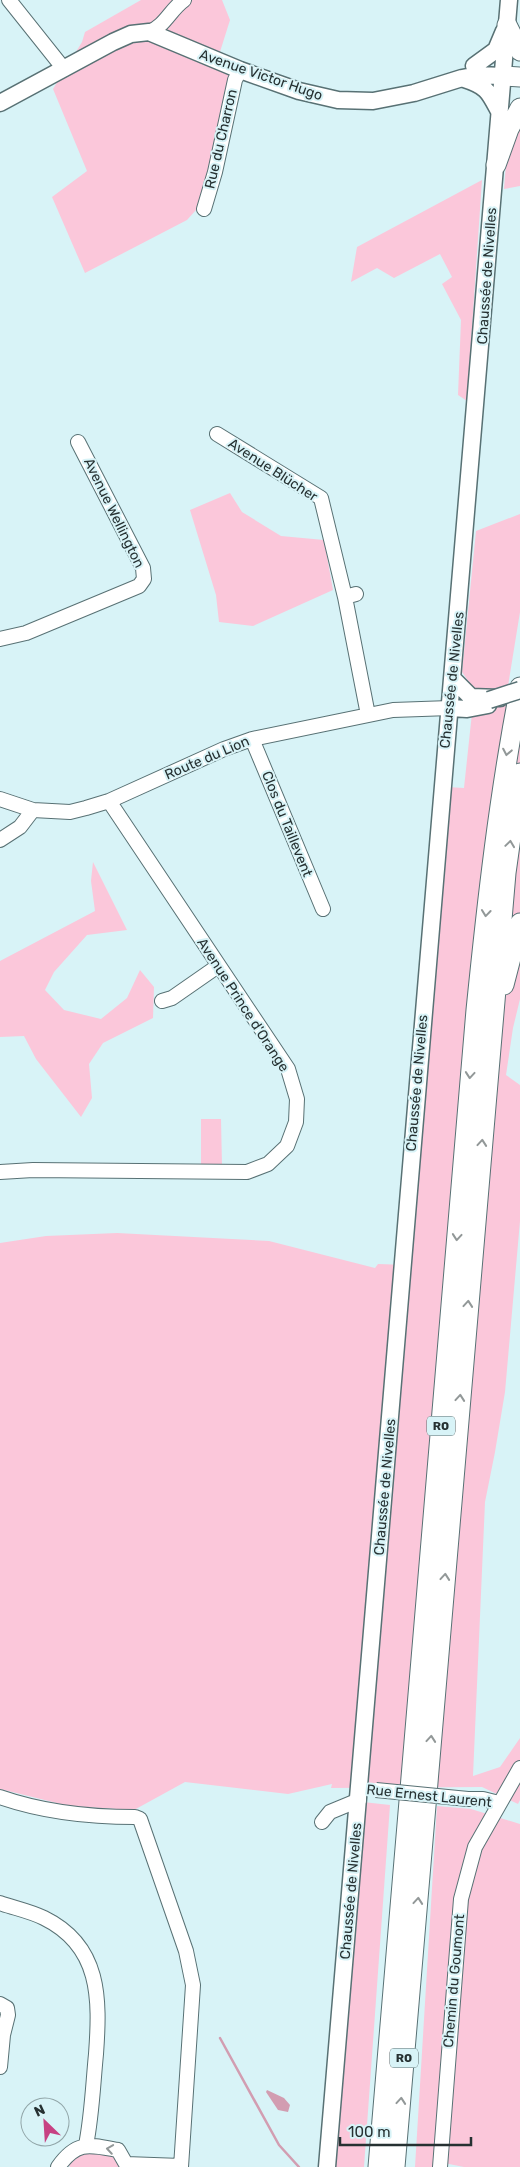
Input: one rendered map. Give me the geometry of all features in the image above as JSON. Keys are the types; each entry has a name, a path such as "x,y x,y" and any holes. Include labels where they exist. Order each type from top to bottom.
{"highway":[{"path":"507,25 520,51"},
{"path":"496,164 509,129 520,108"},
{"name":"R0","path":"378,2167 476,1010 490,870 504,767 520,688"},
{"name":"R0","path":"395,2167 493,1014 506,873 520,773"},
{"path":"493,1014 506,981 520,923"}],"main road":[{"name":"Chaussée de Nivelles","path":"327,2167 365,1793 452,678 496,164 501,115 512,70 507,25 509,0"},
{"name":"Avenue Victor Hugo","path":"435,86 460,71 474,66 496,50 507,25"},
{"path":"0,104 131,34 149,32"},
{"name":"Avenue Victor Hugo","path":"149,32 240,70 299,90 338,100 373,101 414,93 462,78 512,70"},
{"name":"Avenue Victor Hugo","path":"474,66 512,70"},
{"path":"462,78 480,84 486,89 501,115"},
{"name":"Route du Lion","path":"452,678 472,697 492,701 520,697"},
{"name":"Route du Lion","path":"450,708 467,709 492,701 520,688"}],"street":[{"path":"9,0 64,69"},
{"path":"149,32 162,24 172,10 184,0"},
{"name":"Rue du Charron","path":"204,209 215,172 235,80 240,70"},
{"name":"Avenue Blücher","path":"217,434 321,498 350,596 368,714"},
{"name":"Avenue Wellington","path":"0,639 26,634 139,586 144,579 143,568 78,442"},
{"name":"Route du Lion","path":"0,799 33,810 70,812 109,801 224,749 252,739 368,714 394,710 450,708"},
{"name":"Clos du Taillevent","path":"252,739 323,909"},
{"name":"Avenue Prince d'Orange","path":"0,1172 33,1170 247,1172 268,1164 287,1146 296,1122 297,1099 288,1069 109,801"},
{"path":"0,840 20,827 33,810"},
{"path":"162,1002 172,998 218,966"},
{"name":"Chemin du Goumont","path":"440,2167 461,1899 475,1847 520,1768"},
{"path":"322,1822 330,1812 365,1793"},
{"name":"Rue Ernest Laurent","path":"365,1793 482,1799 499,1803"},
{"path":"0,1797 52,1810 89,1816 135,1817 140,1819 162,1876 186,1951 193,1985 181,2167 125,2165 118,2150 86,2145 70,2154 58,2167"},
{"path":"0,1903 44,1918 62,1930 79,1948 92,1970 99,2011 90,2122 86,2145"},
{"path":"0,2004 7,2008 8,2015 2,2034 0,2067"}],"shaded area":[{"path":"141,0 222,0 230,20 219,55 231,75 205,200 187,220 85,273 52,197 87,171 53,89 82,42 85,32"},
{"path":"520,113 520,186 504,189 506,164"},
{"path":"482,180 467,401 458,395 461,320 442,284 452,277 440,254 394,278 377,268 351,282 357,247"},
{"path":"230,493 242,512 281,536 324,540 333,590 253,626 219,622 216,595 190,510"},
{"path":"520,514 520,612 508,686 479,691 471,685 462,672 476,531"},
{"path":"520,701 520,999 513,1028 506,1075 520,1085 520,1221 505,1392 485,1502 473,1776 500,1767 520,1738 520,1800 518,1804 482,1787 331,1788 332,1784 288,1794 185,1782 134,1810 69,1806 0,1789 0,1243 46,1236 117,1233 269,1241 375,1268 378,1264 406,1265 447,787 464,788 472,713"},
{"path":"93,862 127,930 87,935 54,972 45,990 64,1010 101,1019 127,998 140,970 154,987 153,1018 103,1043 89,1064 92,1098 81,1117 36,1059 24,1036 0,1037 0,961 95,911 91,881"},
{"path":"201,1119 221,1119 222,1166 201,1166"},
{"path":"363,1802 390,1805 364,2167 333,2167"},
{"path":"437,1806 471,1809 520,1824 520,2167 464,2167 434,2161 433,2167 415,2167"},
{"path":"267,2090 284,2098 290,2105 288,2112 278,2110 266,2092"},
{"path":"84,2148 120,2158 120,2167 70,2167 68,2164"}],"waterway":[{"path":"220,2038 279,2145 299,2167"}]}
